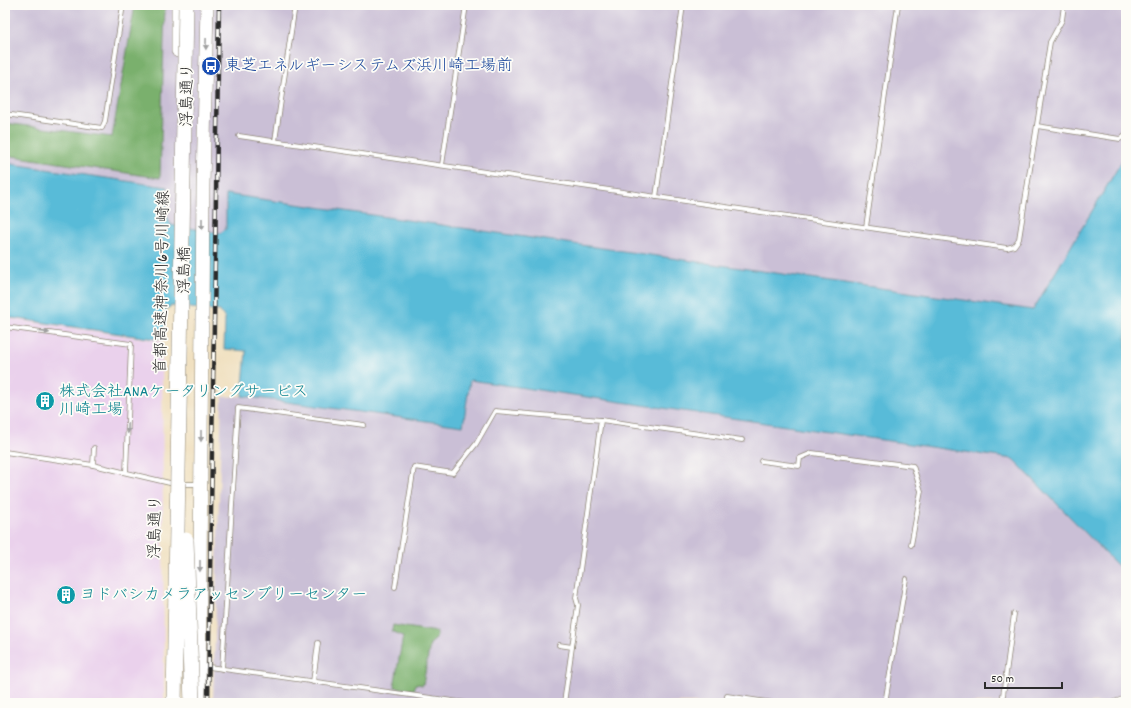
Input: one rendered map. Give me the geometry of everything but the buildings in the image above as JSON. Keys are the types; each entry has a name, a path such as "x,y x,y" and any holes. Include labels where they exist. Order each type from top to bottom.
{"highway":[{"name":"浮島通り","path":"178,5 178,182"},
{"name":"首都高速神奈川6号川崎線","path":"173,703 186,5"},
{"name":"首都高速神奈川6号川崎線","path":"182,703 194,5"},
{"name":"浮島通り","path":"202,185 207,5"},
{"name":"浮島橋","path":"175,351 178,182"},
{"name":"浮島橋","path":"201,484 202,185"},
{"name":"浮島通り","path":"173,703 176,662 174,484 175,351"},
{"path":"199,703 201,484"},
{"path":"185,519 192,703"}],"lane":[{"path":"5,114 102,128 105,120 123,5"},
{"path":"275,141 295,5"},
{"path":"442,165 466,5"},
{"path":"656,197 683,5"},
{"path":"866,227 898,5"},
{"path":"239,136 1007,248 1014,246 1019,239 1050,42 1062,20 1064,5"},
{"path":"1037,126 1120,139 1126,134"},
{"path":"5,327 131,344 126,472"},
{"path":"222,669 238,408 364,425"},
{"path":"395,587 414,468 453,473 476,444 495,411 601,420 742,440"},
{"path":"564,703 578,605 576,598 601,420"},
{"path":"92,465 94,448"},
{"path":"5,452 92,465 174,484 201,484"},
{"path":"761,461 799,466 800,458 812,453 914,466 921,492 911,545"},
{"path":"885,703 906,579"},
{"path":"1002,703 1014,614"},
{"path":"313,682 318,643"},
{"path":"560,645 572,647"},
{"path":"186,664 467,703"},
{"path":"726,703 727,696 774,703"},
{"path":"1111,703 1126,698"}],"shaded area":[{"path":"5,5 1126,5 1126,154 1033,310 226,195 226,230 220,233 171,225 166,214 167,187 5,163"},
{"path":"5,318 162,341 164,703 5,703"},
{"path":"469,379 1013,459 1126,574 1126,703 213,703 222,397 242,396 463,426"}],"green space":[{"path":"135,5 165,5 160,178 5,155 5,123 112,137"},
{"path":"393,625 437,632 436,639 430,644 423,685 416,684 414,690 394,687 403,636 392,631"}],"water":[{"path":"1126,154 1126,574 1013,459 470,380 463,426 242,396 246,351 224,349 225,319 220,311 171,306 165,310 164,336 156,339 5,317 5,163 167,187 166,214 171,225 220,233 226,229 226,194 1033,310"}],"railway":[{"path":"208,703 219,5"}],"place":[{"name":"東芝エネルギーシステムズ浜川崎工場前","path":"211,66"},
{"name":"株式会社ANAケータリングサービス 川崎工場","path":"45,401"},
{"name":"ヨドバシカメラアッセンブリーセンター","path":"66,595"}]}
